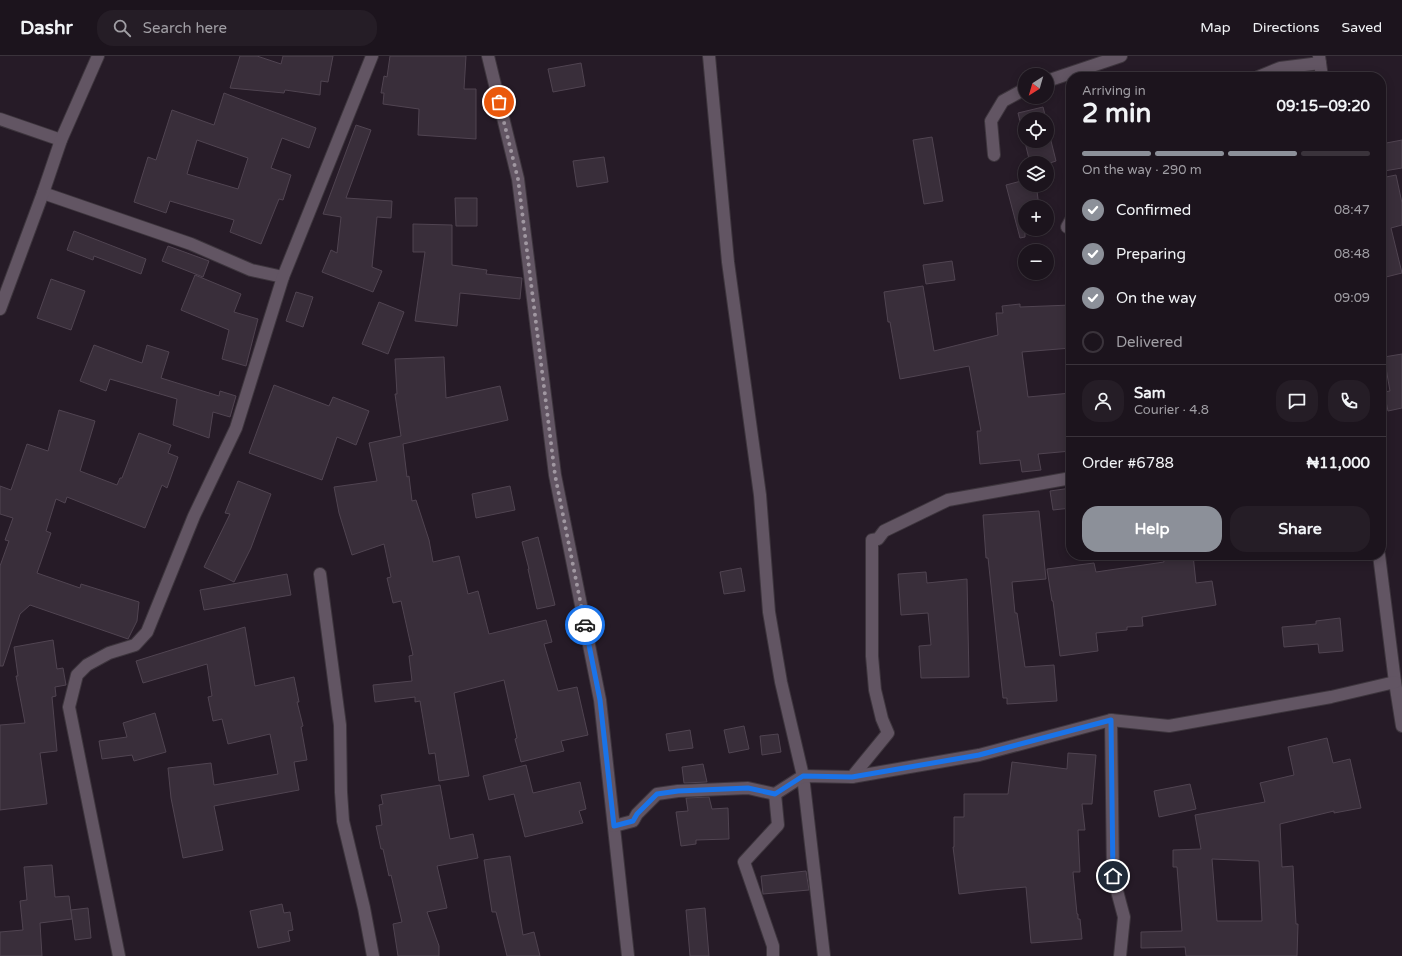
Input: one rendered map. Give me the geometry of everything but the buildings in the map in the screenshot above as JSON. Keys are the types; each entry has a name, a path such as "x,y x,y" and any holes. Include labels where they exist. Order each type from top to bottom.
{"street":[{"path":"0,309 43,193 60,140 98,56"},
{"path":"119,956 69,707 77,675 87,665 109,653 135,645 147,632 194,516 236,428 283,278 372,56"},
{"path":"488,56 518,179 555,475 600,700 628,956"},
{"path":"709,56 728,262 760,495 769,612 781,682 803,776 824,956"},
{"path":"1074,72 1121,56"},
{"path":"1270,72 1280,68 1319,59 1321,72"},
{"path":"1054,79 1066,75"},
{"path":"994,155 991,121 1003,101 1018,93"},
{"path":"0,119 60,140"},
{"path":"43,193 191,244 251,270 283,278"},
{"path":"852,777 888,733 882,719 875,690 872,656 872,540 878,538 884,531 948,500 1066,479"},
{"path":"1380,560 1402,726"},
{"path":"320,574 340,725 343,820 364,908 373,956"},
{"path":"614,826 633,821 637,814 657,794 678,791 748,788 775,794 803,776 852,777 979,755 1111,720 1169,726 1331,697 1395,682"},
{"path":"1111,720 1113,876 1124,917 1120,956"},
{"path":"773,956 773,946 744,862 778,825 775,794"}],"way so far":[{"path":"499,102 518,179 555,475 585,625"}],"route":[{"path":"585,625 600,700 614,826 633,821 637,814 657,794 678,791 748,788 775,794 803,776 852,777 979,755 1111,720 1113,876"}]}
